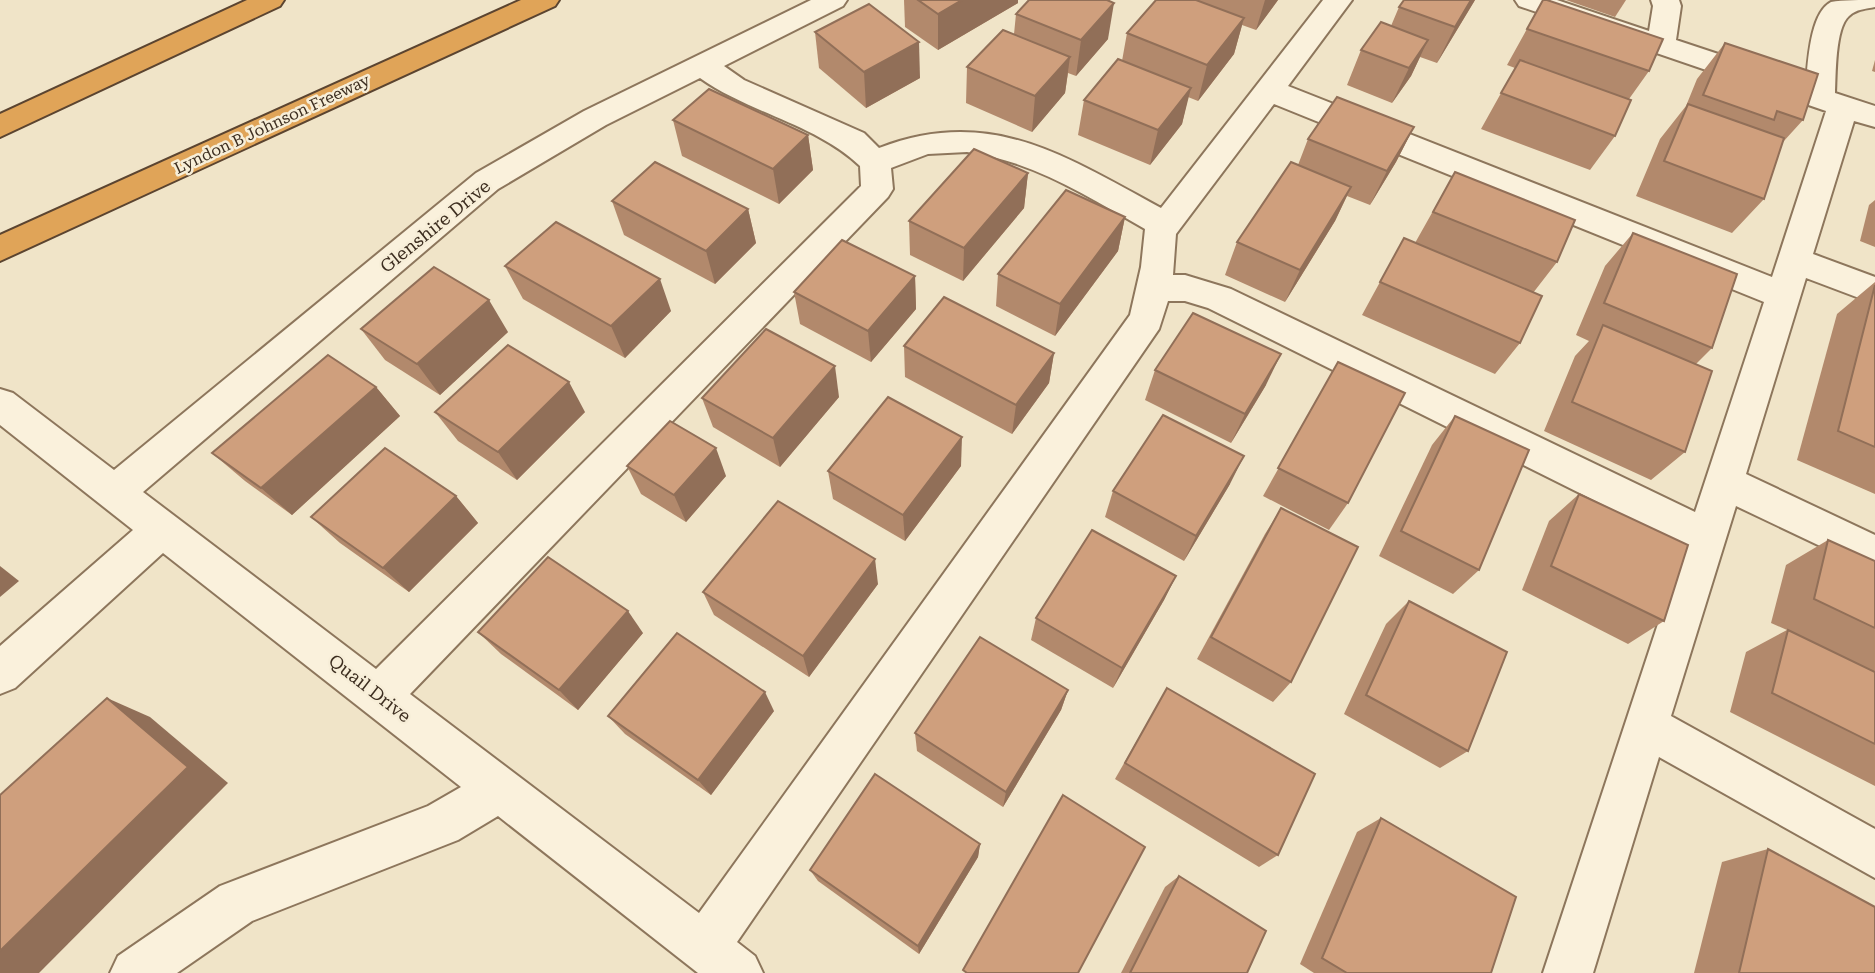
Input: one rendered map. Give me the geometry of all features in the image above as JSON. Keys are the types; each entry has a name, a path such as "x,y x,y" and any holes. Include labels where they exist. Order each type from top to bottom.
{"highway":[{"path":"0,126 270,0"},
{"name":"Lyndon B Johnson Freeway","path":"0,248 545,0"}],"street":[{"name":"Glenshire Drive","path":"115,492 487,181 595,118 833,0"},
{"path":"704,947 1147,319 1154,288 1160,232 1338,0"},
{"path":"1529,0 1846,107"},
{"path":"1661,45 1667,6 1665,0"},
{"path":"1568,973 1846,107 1828,26 1837,12 1857,1 1868,0"},
{"path":"379,696 877,189 875,162 853,141 733,87 702,65"},
{"path":"1268,90 1789,278 1875,290"},
{"path":"875,162 936,142 976,141 1011,149 1060,169 1165,225"},
{"path":"1154,288 1185,288 1219,298 1706,537"},
{"name":"Quail Drive","path":"4,413 115,492 738,973"},
{"path":"1724,482 1875,554"},
{"path":"0,674 162,528"},
{"path":"1646,726 1875,855"},
{"path":"135,973 237,903 442,824 501,789"}],"building":[{"path":"918,0 962,0 938,14"},
{"path":"1029,0 1107,0 1114,3 1081,40 1016,14"},
{"path":"1156,0 1196,0 1244,18 1207,65 1127,33"},
{"path":"1404,0 1471,0 1455,27 1399,7"},
{"path":"1543,0 1663,39 1649,71 1527,29"},
{"path":"869,4 919,42 864,72 815,32"},
{"path":"1381,22 1428,40 1409,68 1361,50"},
{"path":"1003,30 1070,57 1035,96 967,67"},
{"path":"1725,43 1818,74 1803,120 1777,111 1774,120 1703,95"},
{"path":"1118,59 1191,88 1158,130 1084,100"},
{"path":"1520,60 1631,100 1615,136 1501,93"},
{"path":"709,89 808,135 773,169 673,120"},
{"path":"1337,97 1414,127 1387,171 1308,139"},
{"path":"1688,104 1784,138 1764,199 1664,161"},
{"path":"974,149 1028,173 964,248 909,221"},
{"path":"655,162 748,209 706,251 612,201"},
{"path":"1291,162 1351,187 1300,270 1237,242"},
{"path":"1455,172 1575,220 1557,262 1433,212"},
{"path":"1066,190 1125,217 1060,304 998,274"},
{"path":"556,222 660,279 611,326 505,266"},
{"path":"1633,233 1737,274 1712,348 1604,303"},
{"path":"1404,238 1542,296 1520,343 1380,282"},
{"path":"842,240 915,276 868,331 794,292"},
{"path":"434,267 489,300 417,364 361,329"},
{"path":"1875,285 1875,447 1838,431"},
{"path":"944,297 1054,353 1016,405 904,346"},
{"path":"1193,313 1281,354 1245,414 1155,370"},
{"path":"1603,325 1712,371 1685,452 1572,402"},
{"path":"766,329 835,366 773,438 702,398"},
{"path":"508,345 569,382 498,452 435,412"},
{"path":"328,355 376,387 261,488 212,453"},
{"path":"1338,362 1405,393 1348,503 1278,468"},
{"path":"888,397 962,437 903,515 828,471"},
{"path":"1163,415 1244,456 1196,536 1113,491"},
{"path":"1455,416 1529,450 1479,570 1401,531"},
{"path":"670,421 716,448 674,495 627,466"},
{"path":"385,448 456,496 383,568 311,517"},
{"path":"1579,494 1688,545 1664,621 1551,566"},
{"path":"778,501 875,559 803,656 703,592"},
{"path":"1281,508 1358,547 1291,682 1211,637"},
{"path":"1092,530 1176,576 1122,668 1036,618"},
{"path":"1828,540 1875,561 1875,628 1814,599"},
{"path":"548,557 628,611 559,690 478,632"},
{"path":"1409,601 1507,652 1468,751 1366,695"},
{"path":"1788,630 1875,672 1875,744 1772,693"},
{"path":"677,633 765,692 698,780 608,716"},
{"path":"980,637 1068,690 1006,792 915,733"},
{"path":"1167,688 1315,774 1278,855 1125,763"},
{"path":"107,698 188,767 0,951 0,795"},
{"path":"875,774 980,844 918,946 810,870"},
{"path":"1063,795 1145,847 1078,973 967,973 963,970"},
{"path":"1381,818 1516,897 1491,973 1347,973 1322,958"},
{"path":"1768,849 1875,907 1875,973 1739,973"},
{"path":"1179,876 1266,931 1247,973 1130,973"}]}
